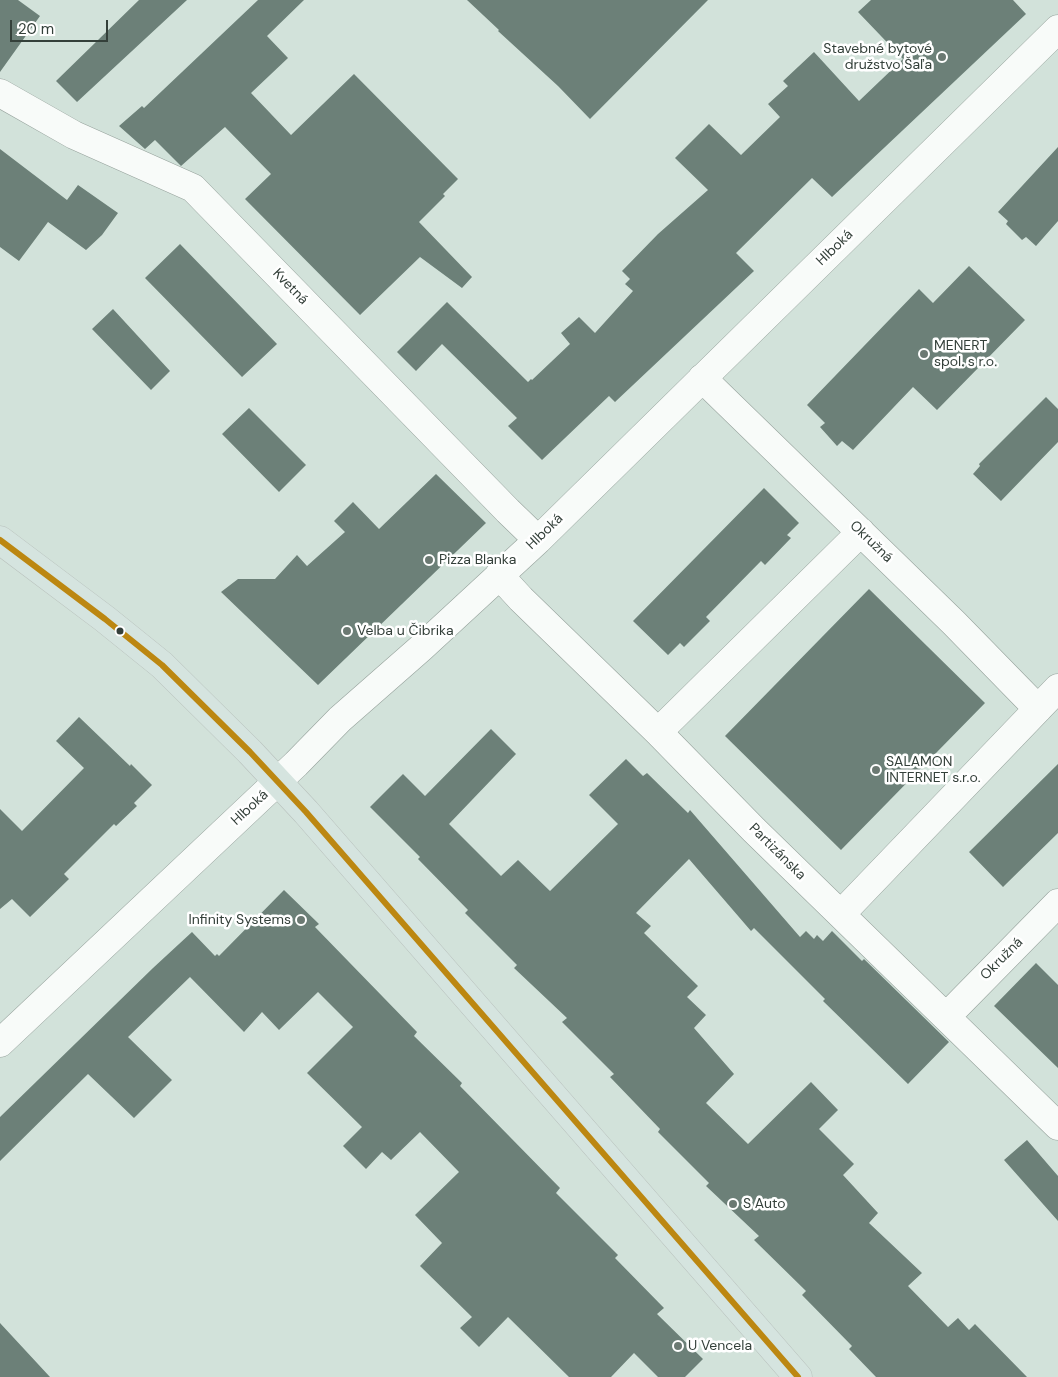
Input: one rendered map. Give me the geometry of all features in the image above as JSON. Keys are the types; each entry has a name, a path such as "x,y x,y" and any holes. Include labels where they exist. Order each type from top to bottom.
{"main road":[{"path":"0,540 162,665 225,726 312,819 798,1377"}],"street":[{"name":"Hlboká","path":"0,1043 278,782 340,719 421,648 538,540 1058,29"},
{"name":"Kvetná","path":"0,93 74,135 193,188 508,512 538,540"},
{"name":"Okružná","path":"702,378 954,623 1038,709"},
{"path":"658,732 861,532"},
{"name":"Partizánska","path":"499,575 747,823 1058,1126"},
{"path":"841,914 1058,688"},
{"name":"Okružná","path":"947,1016 1058,903"}],"building":[{"path":"0,0 18,0 40,16 0,72"},
{"path":"139,0 187,0 77,102 56,81"},
{"path":"258,0 304,0 267,36 288,58 251,93 291,135 354,74 458,179 443,194 445,196 419,222 472,277 462,288 420,257 360,315 245,199 271,174 225,127 181,166 155,140 145,149 119,126 142,106 144,108"},
{"path":"467,0 708,0 590,119"},
{"path":"871,0 1013,0 1026,14 832,197 812,178 736,253 754,271 615,402 609,396 542,460 508,426 517,418 442,344 416,371 397,352 447,302 528,382 532,380 570,344 561,333 579,317 595,333 633,291 625,284 630,279 622,271 658,234 708,190 675,158 709,124 741,155 780,117 768,104 788,86 783,81 814,52 859,101 903,59 858,12"},
{"path":"1058,147 1058,221 1036,246 1026,237 1022,240 1006,224 1008,221 998,212"},
{"path":"0,149 67,200 78,185 118,213 102,235 86,250 48,222 19,261 0,247"},
{"path":"180,244 277,344 242,377 145,278"},
{"name":"MENERT spol. s r.o.","path":"969,266 1025,320 937,410 913,387 853,450 842,441 837,446 820,427 825,423 807,405 919,289 933,303"},
{"path":"113,309 170,371 151,390 92,329"},
{"path":"1046,397 1058,409 1058,442 1001,501 973,474 980,466 979,464"},
{"path":"249,408 306,465 279,492 222,434"},
{"path":"436,474 486,523 318,685 221,592 238,579 275,579 297,555 307,566 345,532 334,521 353,502 379,529"},
{"path":"764,488 799,523 787,535 791,538 765,565 761,561 706,617 710,621 684,647 680,643 668,655 633,621"},
{"path":"869,589 985,703 841,850 725,736"},
{"path":"79,717 152,785 134,803 137,806 116,826 114,824 64,874 69,879 30,917 12,899 0,909 0,809 22,831 84,768 56,741"},
{"path":"491,729 516,754 449,824 501,876 518,860 550,891 618,824 589,795 626,759 643,776 647,773 688,813 690,810 800,937 806,931 814,939 817,935 823,941 832,931 862,961 864,959 949,1042 908,1084 823,1001 825,999 754,928 751,931 689,859 636,913 651,926 644,933 698,986 687,997 706,1015 694,1028 734,1074 706,1103 748,1144 811,1082 838,1110 819,1129 854,1164 843,1175 878,1213 869,1223 922,1273 908,1286 948,1327 958,1318 969,1330 975,1324 1027,1377 876,1377 849,1349 852,1346 802,1295 806,1291 754,1240 759,1236 706,1186 709,1183 658,1132 660,1129 610,1077 614,1074 562,1022 567,1018 514,968 517,965 465,913 468,910 418,859 420,857 370,807 403,774 425,796"},
{"path":"1058,764 1058,833 1003,887 969,852"},
{"path":"284,890 319,924 315,927 417,1032 414,1036 462,1083 460,1086 560,1188 556,1193 618,1255 615,1258 664,1308 657,1314 703,1359 685,1377 658,1377 634,1353 611,1377 569,1377 508,1317 479,1347 460,1328 472,1317 420,1266 442,1243 415,1215 459,1172 420,1132 391,1160 382,1152 366,1169 343,1146 362,1127 307,1073 353,1027 318,992 279,1030 262,1012 244,1032 190,977 128,1037 172,1080 134,1118 88,1074 0,1161 0,1117 153,968 192,932 215,956 217,954 219,956"},
{"path":"1036,963 1058,985 1058,1068 994,1006"},
{"path":"1027,1140 1058,1176 1058,1221 1004,1160"},
{"path":"0,1323 50,1377 0,1377"}],"transit line":[{"path":"0,540 105,619 162,665 250,752 306,812 798,1377"}],"place":[{"name":"Stavebné bytové družstvo Šaľa","path":"942,57"},
{"name":"MENERT spol. s r.o.","path":"924,354"},
{"name":"Pizza Blanka","path":"429,560"},
{"name":"Velba u Čibrika","path":"347,631"},
{"name":"SALAMON INTERNET s.r.o.","path":"876,770"},
{"name":"Infinity Systems","path":"301,920"},
{"name":"S Auto","path":"733,1204"},
{"name":"U Vencela","path":"678,1346"}]}
